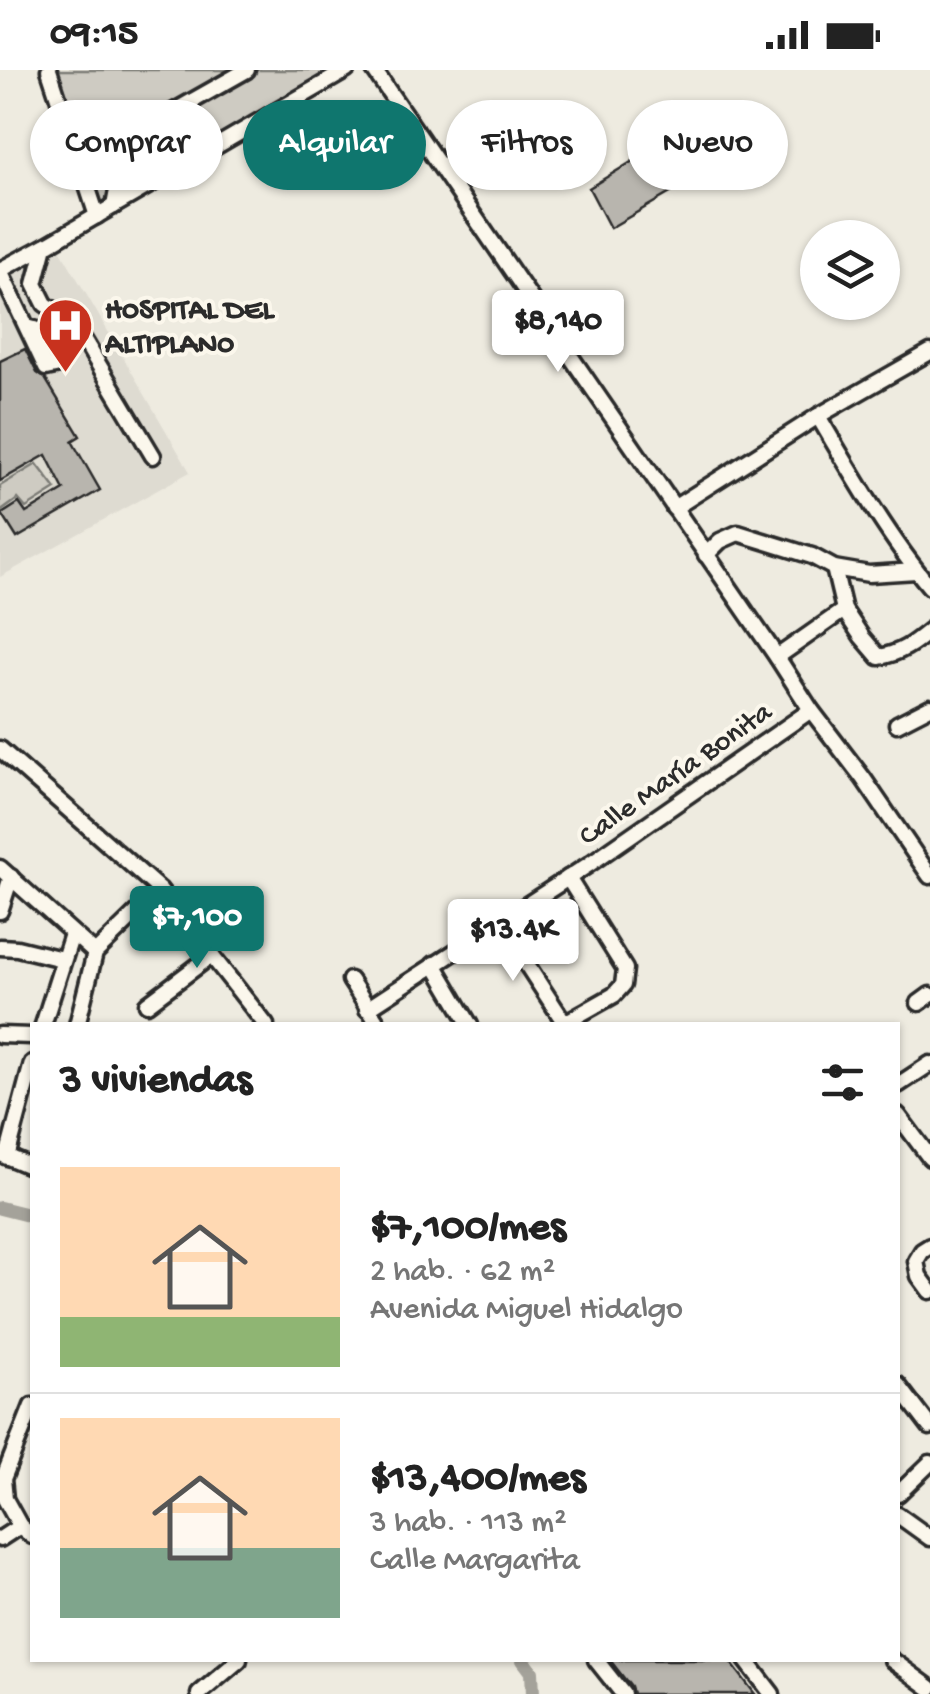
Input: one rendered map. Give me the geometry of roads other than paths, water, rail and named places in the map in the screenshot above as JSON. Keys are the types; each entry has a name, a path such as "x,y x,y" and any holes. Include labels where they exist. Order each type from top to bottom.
{"street":[{"path":"49,70 96,216"},
{"path":"114,206 128,138 247,70"},
{"path":"27,327 0,270 346,70"},
{"path":"374,70 811,710 930,876"},
{"path":"45,246 35,284 45,304 75,325 153,456"},
{"path":"674,508 818,416 930,352"},
{"path":"818,416 930,587"},
{"path":"706,555 738,533 812,556 834,568 868,574 916,571"},
{"path":"834,568 844,610 879,657 908,648 930,630"},
{"path":"778,657 844,610"},
{"path":"898,724 930,707"},
{"name":"Calle María Bonita","path":"367,1009 568,878 811,710"},
{"path":"0,749 160,890 264,1022"},
{"path":"915,855 930,844"},
{"path":"5,873 95,953"},
{"path":"0,910 5,873"},
{"path":"567,1022 614,995 624,985 625,968 568,878"},
{"path":"79,1022 95,953 160,890"},
{"path":"499,922 563,1022"},
{"path":"45,1022 72,934"},
{"path":"0,948 18,948 62,959"},
{"path":"147,1004 212,955"},
{"path":"434,964 468,1022"},
{"path":"350,980 377,1022"},
{"path":"0,1035 30,1036"},
{"path":"900,1084 930,1064"},
{"path":"30,1069 3,1155 30,1166"},
{"path":"900,1118 930,1158"},
{"path":"930,1246 916,1261 919,1276 930,1291"},
{"path":"900,1391 930,1428"},
{"path":"0,1539 26,1531 5,1498 4,1479 30,1411"},
{"path":"900,1492 930,1463"},
{"path":"900,1516 930,1538"},
{"path":"199,1694 237,1662"},
{"path":"598,1662 624,1694"},
{"path":"748,1662 772,1694"},
{"path":"895,1662 930,1688"}],"waterway":[{"path":"0,1208 30,1216"},
{"path":"524,1662 532,1672 533,1694"}],"place":[{"name":"H0SPITAL DEL ALTIPLAN0","path":"66,374"}]}
